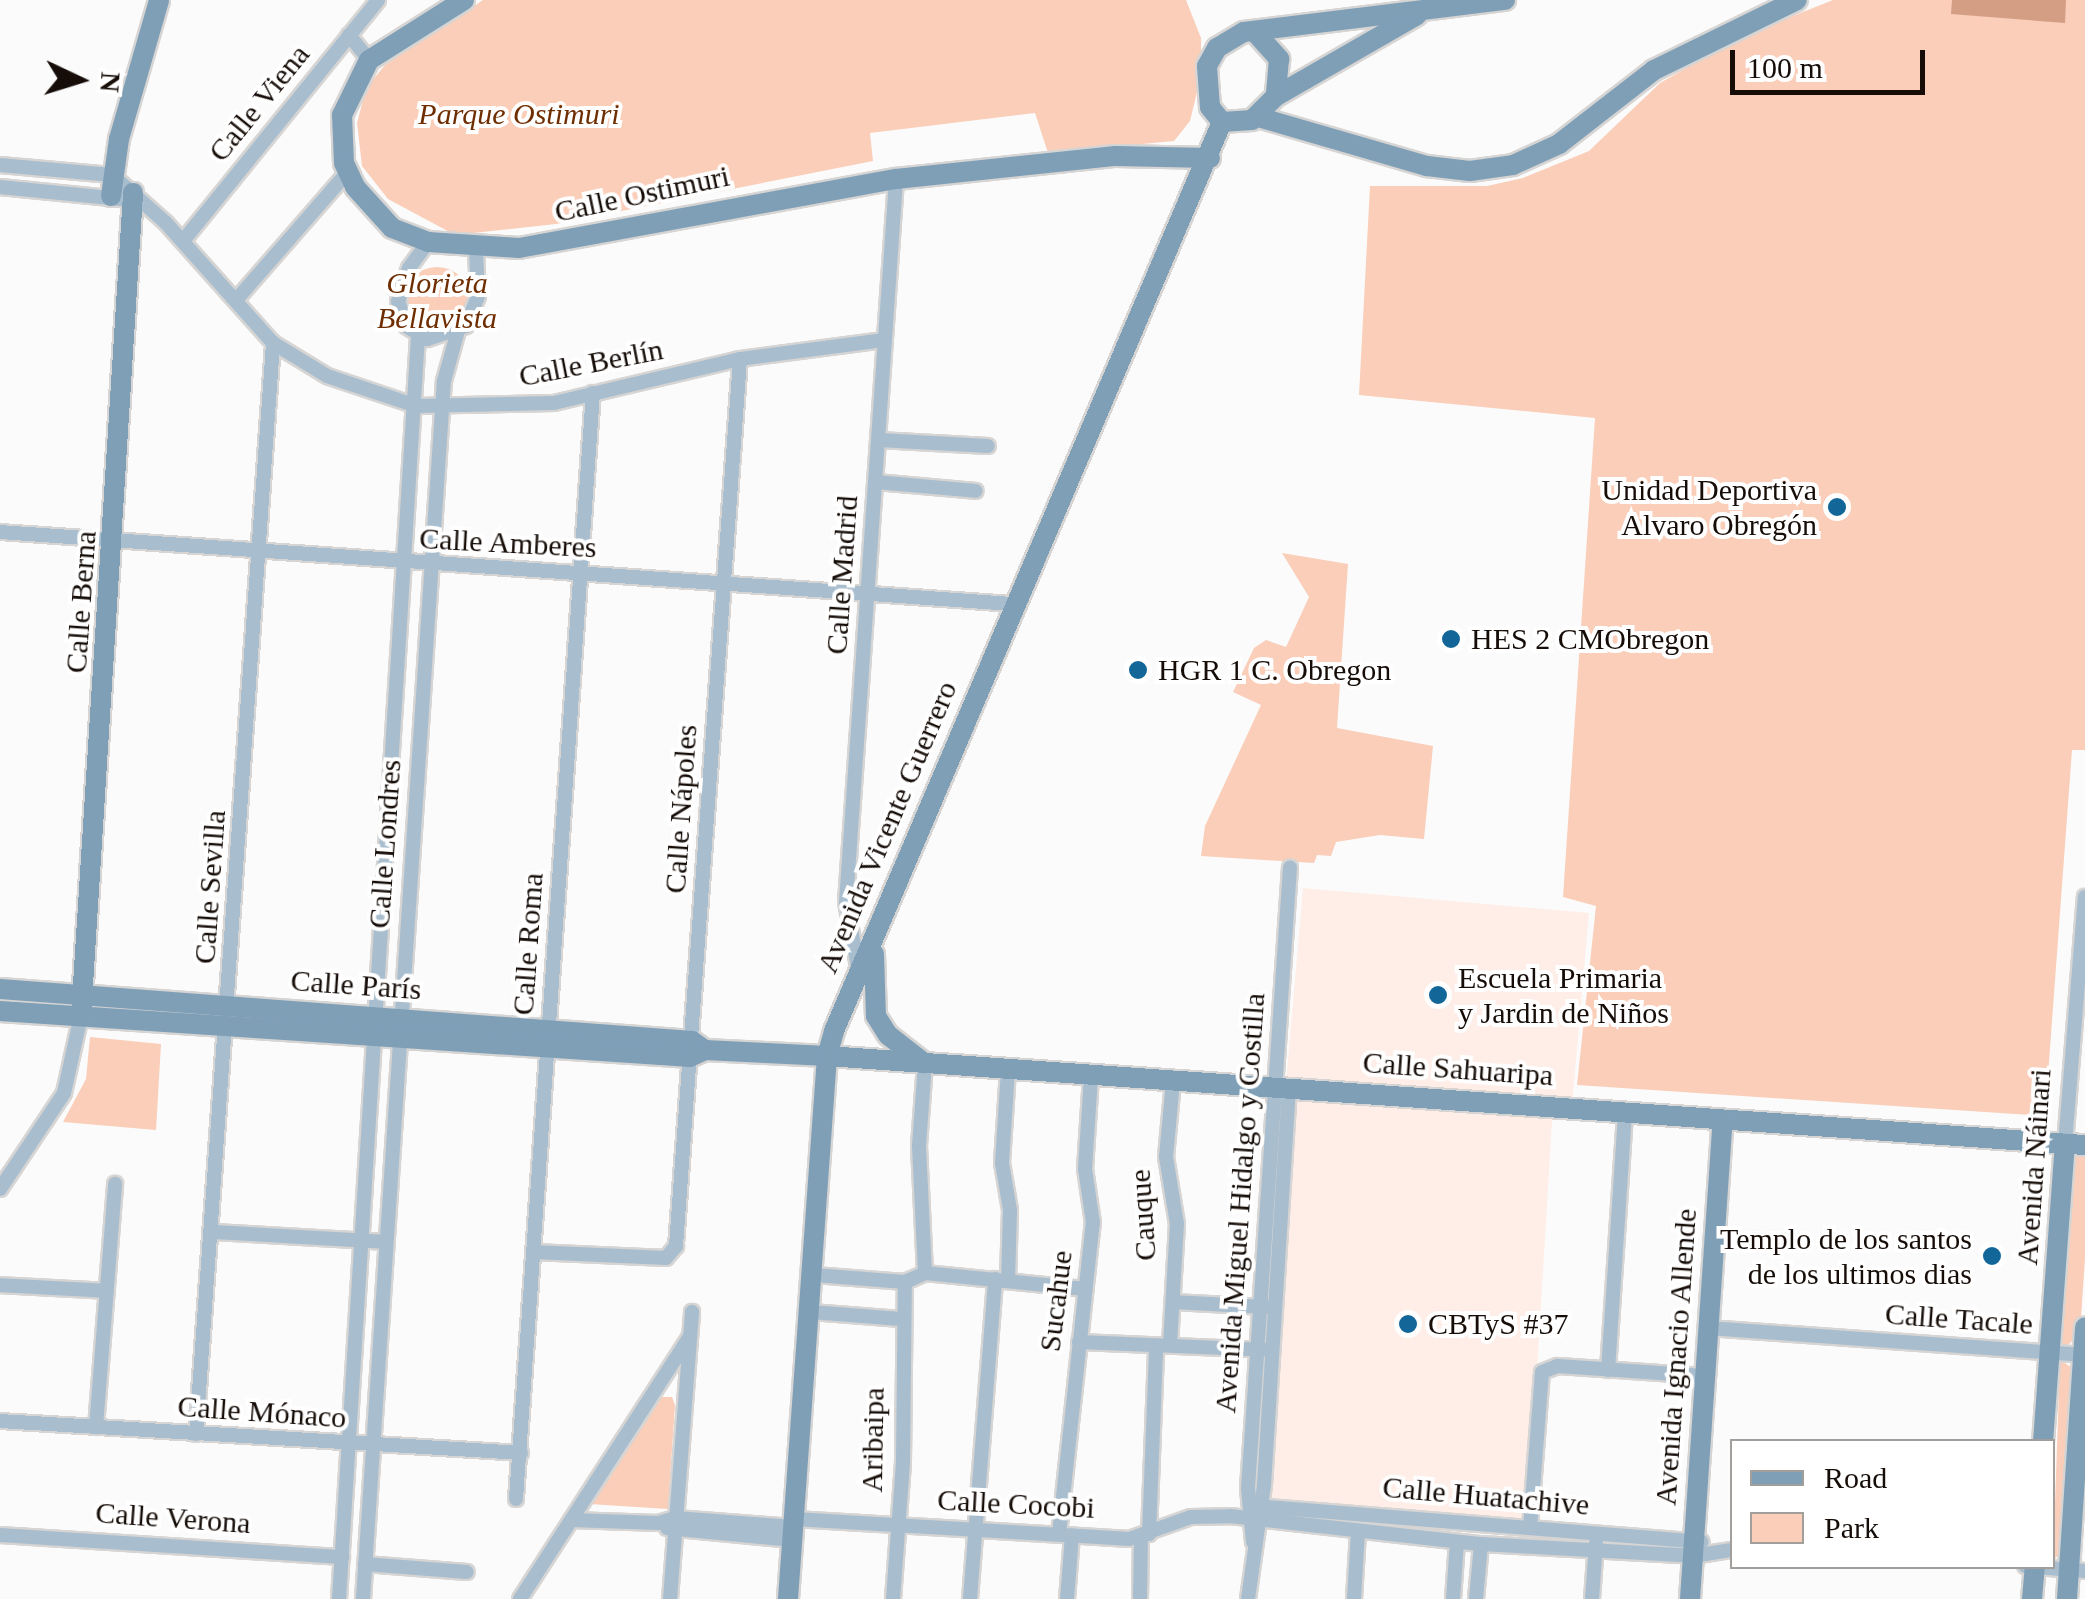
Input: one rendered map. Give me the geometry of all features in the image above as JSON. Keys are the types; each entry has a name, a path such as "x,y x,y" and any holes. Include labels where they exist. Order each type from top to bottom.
{"street":[{"path":"111,185 159,0"},
{"name":"Calle Viena","path":"183,241 378,0"},
{"path":"236,299 347,173 342,116 369,60 464,0"},
{"path":"1505,0 1417,15 1254,30 1225,41 1207,66 1206,97 1222,122 1258,116 1427,166 1470,171 1513,165 1559,144 1654,70 1798,0"},
{"path":"1258,116 1276,96 1417,15"},
{"path":"1254,30 1279,58 1276,96"},
{"path":"349,35 369,60"},
{"name":"Avenida Vicente Guerrero","path":"788,1599 827,1056 858,972 1013,604 1210,158 1222,122"},
{"name":"Calle Ostimuri","path":"347,173 392,228 428,242 476,249 560,243 896,179 1116,156 1210,158"},
{"path":"0,164 111,185"},
{"name":"Calle Madrid","path":"858,972 846,902 896,179"},
{"path":"0,186 111,185"},
{"name":"Calle Berlín","path":"111,185 136,198 183,241 273,343 327,376 416,406 526,406 740,359 885,340"},
{"name":"Calle Berna","path":"82,1005 136,198"},
{"name":"Calle Londres","path":"363,1599 386,1242 389,1027 418,336 402,318 399,292 428,242"},
{"name":"Calle Londres","path":"339,1599 362,1240 389,1027 433,566 446,363 478,296 476,249"},
{"path":"418,336 457,334"},
{"name":"Calle Sevilla","path":"196,1434 273,343"},
{"name":"Calle Nápoles","path":"534,1252 666,1258 677,1239 696,1049 740,359"},
{"name":"Calle Roma","path":"516,1499 593,393"},
{"path":"879,440 988,446"},
{"path":"876,482 976,491"},
{"name":"Calle Amberes","path":"0,532 261,554 1013,604"},
{"name":"Avenida Miguel Hidalgo y Costilla","path":"1248,1599 1282,1088 1290,867"},
{"name":"Avenida Náinari","path":"2043,1439 2075,1144 2085,897"},
{"path":"879,924 870,988 876,1016 897,1044 925,1064 920,1162 927,1199 926,1273"},
{"name":"Calle París","path":"0,989 82,1005 548,1040 827,1056"},
{"path":"0,1189 64,1094 82,1005"},
{"name":"Calle París","path":"0,1011 82,1005"},
{"name":"Calle Sahuaripa","path":"827,1056 2075,1144"},
{"path":"970,1599 1010,1210 1002,1163 1008,1070"},
{"name":"Sucahue","path":"1068,1599 1066,1534 1079,1342 1093,1224 1085,1170 1091,1076"},
{"name":"Cauque","path":"1140,1599 1163,1346 1172,1302 1176,1224 1166,1157 1174,1082"},
{"path":"1608,1370 1624,1112"},
{"name":"Avenida Ignacio Allende","path":"1690,1599 1722,1120"},
{"path":"96,1427 115,1184"},
{"path":"213,1232 386,1242"},
{"path":"814,1275 905,1282 926,1273 1085,1288"},
{"name":"Aribaipa","path":"893,1599 898,1525 900,1319 905,1282"},
{"path":"0,1286 106,1291"},
{"path":"1172,1302 1268,1307"},
{"path":"670,1599 692,1312"},
{"path":"811,1312 900,1319"},
{"name":"Calle Tacale","path":"1708,1328 2084,1355"},
{"path":"2066,1599 2077,1570 2085,1328"},
{"path":"520,1599 690,1336"},
{"path":"1079,1342 1266,1350"},
{"path":"1530,1528 1542,1372 1558,1366 1704,1376"},
{"name":"Calle Mónaco","path":"0,1420 346,1446 521,1452"},
{"name":"Calle Cocobi","path":"1230,1516 1255,1506"},
{"name":"Calle Huatachive","path":"1255,1506 1596,1532 1725,1549"},
{"name":"Calle Cocobi","path":"571,1520 793,1529 898,1525 1145,1536 1191,1516 1230,1516 1253,1523"},
{"name":"Calle Huatachive","path":"1253,1523 1596,1551 1693,1547"},
{"path":"1354,1599 1358,1531"},
{"path":"1592,1599 1596,1532"},
{"name":"Calle Verona","path":"0,1534 342,1556"},
{"path":"1454,1599 1457,1542"},
{"path":"1476,1599 1480,1544"},
{"path":"364,1564 468,1572"},
{"path":"2032,1599 2035,1569"}],"shaded area":[{"path":"1952,0 2066,0 2065,23 1951,14"},
{"name":"Escuela Primaria y Jardin de Niños","path":"1303,888 1589,913 1572,1103 1286,1078"},
{"name":"CBTyS #37","path":"1278,1089 1553,1105 1528,1520 1281,1501 1257,1519 1292,1106"}],"green space":[{"name":"Parque Ostimuri","path":"483,0 1186,0 1201,38 1201,76 1190,121 1174,141 1048,153 1035,113 870,133 873,161 556,224 455,235 388,199 362,166 357,123 366,88 385,65"},
{"name":"Unidad Deportiva Alvaro Obregón","path":"1833,0 2085,0 2085,750 2072,750 2045,1116 1577,1085 1596,906 1563,897 1595,418 1359,395 1370,186 1487,186 1523,178 1589,151 1660,83 1741,37"},
{"name":"Glorieta Bellavista","path":"437,267 460,277 470,300 460,323 437,333 414,323 404,300 414,277"},
{"path":"1282,553 1348,564 1337,728 1433,746 1424,839 1380,835 1336,842 1331,856 1317,855 1314,863 1201,856 1205,826 1261,705 1233,692 1254,648 1266,640 1286,647 1309,597"},
{"path":"90,1037 161,1044 156,1130 63,1122 86,1079"},
{"path":"2071,1151 2085,1151 2085,1258 2080,1333 2065,1348 2060,1346"},
{"path":"2060,1360 2074,1369 2062,1551 2055,1559"},
{"path":"661,1397 672,1397 675,1405 668,1509 589,1504"}],"place":[{"name":"Unidad Deportiva Alvaro Obregón","path":"1837,507"},
{"name":"HES 2 CMObregon","path":"1451,639"},
{"name":"HGR 1 C. Obregon","path":"1138,670"},
{"name":"Escuela Primaria y Jardin de Niños","path":"1438,995"},
{"name":"Templo de los santos de los ultimos dias","path":"1992,1256"},
{"name":"CBTyS #37","path":"1408,1324"}]}
